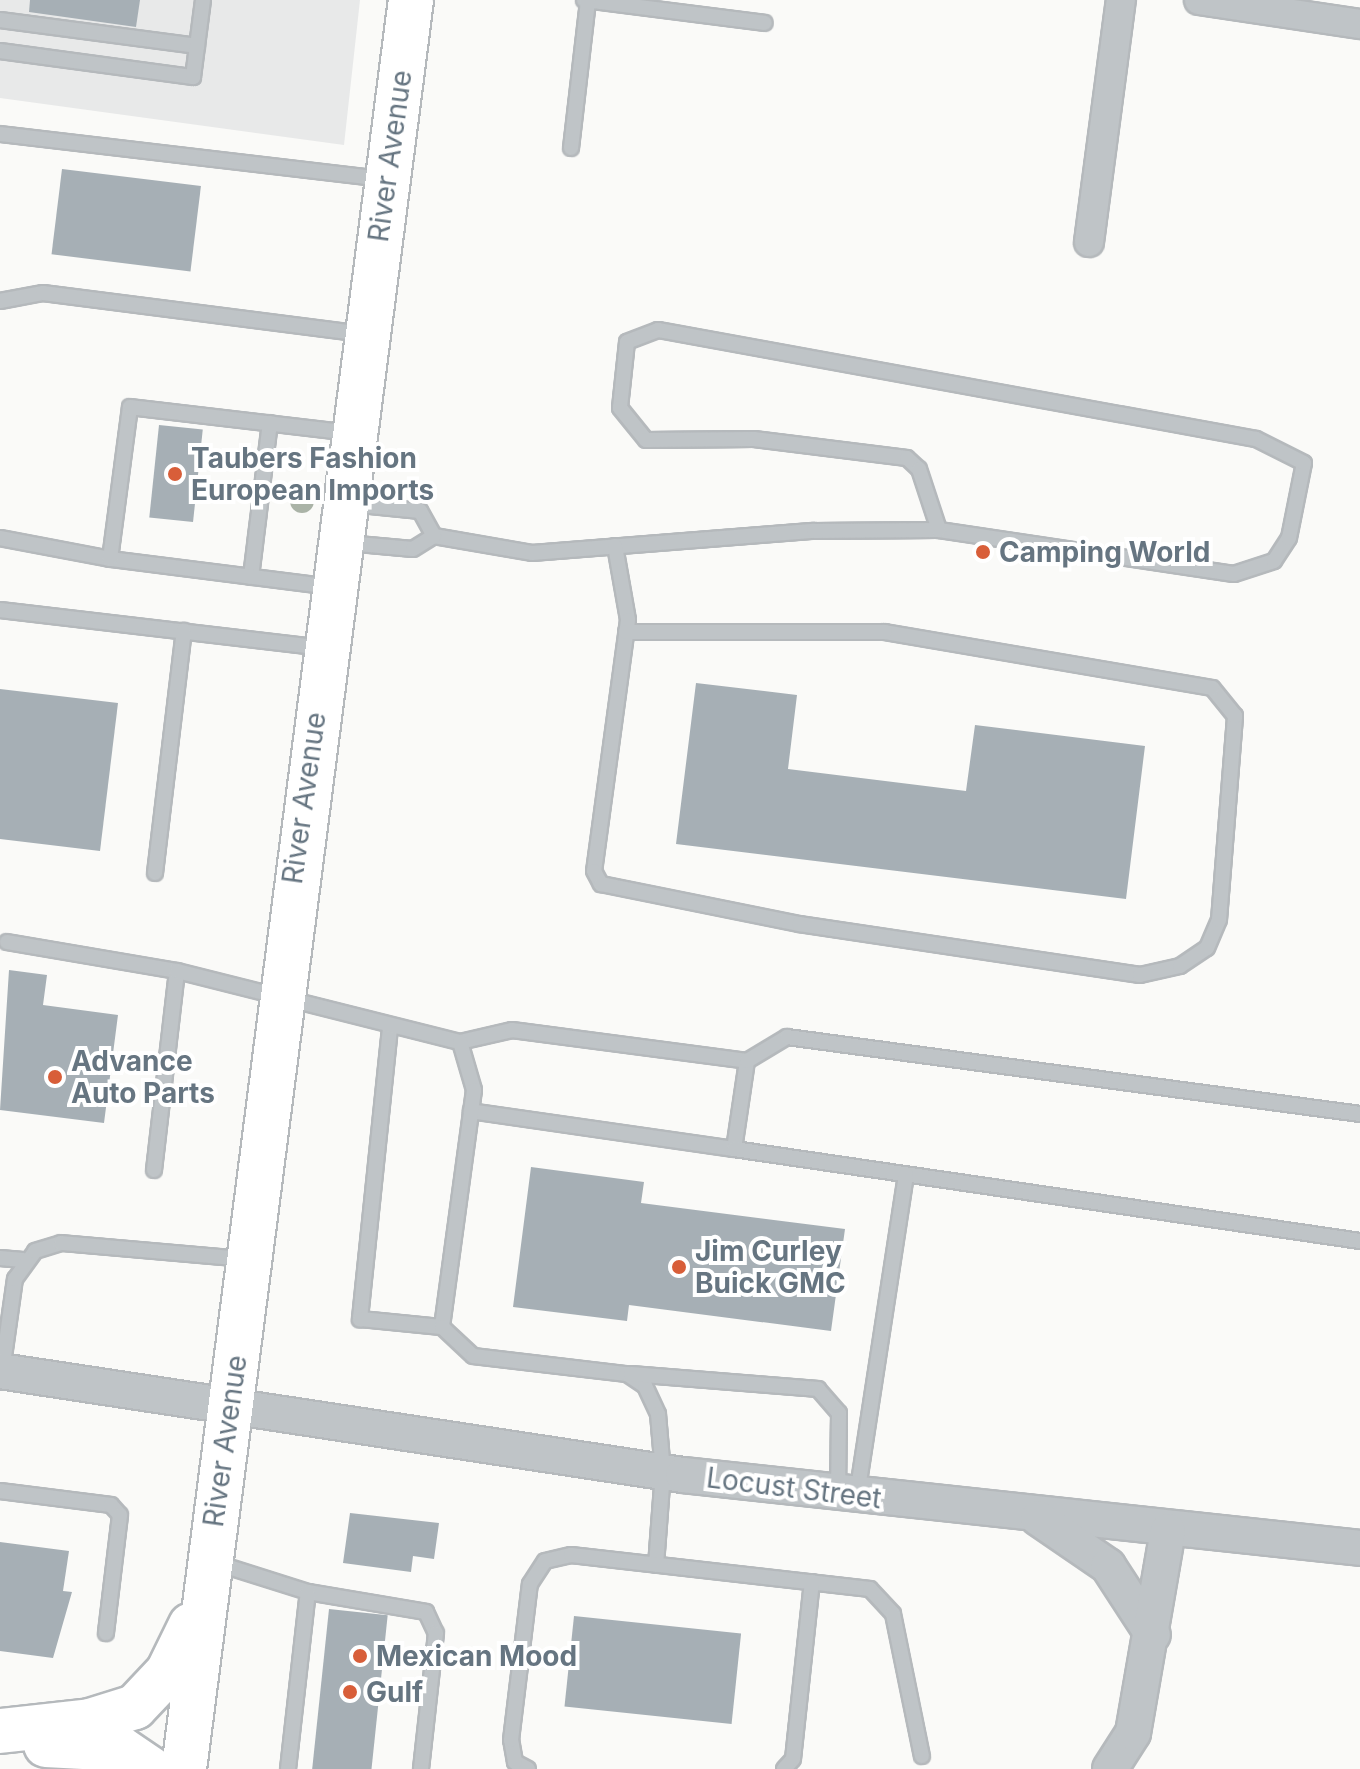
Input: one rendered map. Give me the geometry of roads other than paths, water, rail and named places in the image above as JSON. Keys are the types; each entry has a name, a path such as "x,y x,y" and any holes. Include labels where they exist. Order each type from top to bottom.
{"highway":[{"name":"River Avenue","path":"184,1769 324,648 411,0"},
{"path":"0,1731 90,1721 135,1707 168,1672 206,1579"},
{"path":"0,1747 121,1749 151,1769"}],"street":[{"path":"1089,242 1121,0"},
{"path":"1199,0 1360,24"},
{"name":"Locust Street","path":"1,1371 663,1472 1168,1531 1360,1548"},
{"path":"1034,1515 1108,1566 1153,1635"},
{"path":"1110,1769 1133,1733 1153,1635 1168,1531"}],"lane":[{"path":"0,51 193,77 203,0"},
{"path":"571,148 586,0 765,23"},
{"path":"0,20 197,46"},
{"path":"0,134 387,179"},
{"path":"0,301 43,293 366,334"},
{"path":"341,523 413,549 434,536 532,553 814,531 939,530 1253,572 1274,561 1289,538 1304,463 1256,439 705,338 658,330 627,342 620,408 646,440 754,439 907,458 919,469 939,530"},
{"path":"110,559 130,407 353,433"},
{"path":"251,577 270,423"},
{"path":"341,523 420,511 434,536"},
{"path":"0,538 110,559 332,587"},
{"path":"615,546 626,632 594,871 601,884 799,924 1140,975 1180,966 1207,948 1219,920 1235,716 1228,699 1212,688 885,632 626,632"},
{"path":"0,610 324,648"},
{"path":"155,873 184,631"},
{"path":"7,942 177,971 390,1028 460,1042 512,1030 747,1061 787,1037 1360,1114"},
{"path":"154,1170 177,971"},
{"path":"390,1028 360,1319 442,1327 473,1356 627,1374 818,1389 839,1413 848,1494"},
{"path":"442,1327 474,1072 460,1042"},
{"path":"734,1149 747,1061"},
{"path":"471,1111 1360,1241"},
{"path":"848,1494 906,1175"},
{"path":"0,1258 23,1260 61,1243 248,1259"},
{"path":"1,1371 23,1260"},
{"path":"627,1374 645,1386 658,1414 663,1472 656,1565"},
{"path":"0,1491 111,1505 120,1515 106,1633"},
{"path":"528,1769 515,1762 511,1740 530,1584 545,1561 571,1555 870,1589 884,1600 922,1756"},
{"path":"206,1579 426,1612 436,1633 421,1769"},
{"path":"784,1769 793,1759 812,1582"},
{"path":"288,1769 308,1592"}],"place":[{"name":"Taubers Fashion European Imports","path":"175,474"},
{"name":"Camping World","path":"983,552"},
{"name":"Advance Auto Parts","path":"55,1077"},
{"name":"Jim Curley Buick GMC","path":"679,1267"},
{"name":"Mexican Mood","path":"360,1656"},
{"name":"Gulf","path":"350,1692"}]}
